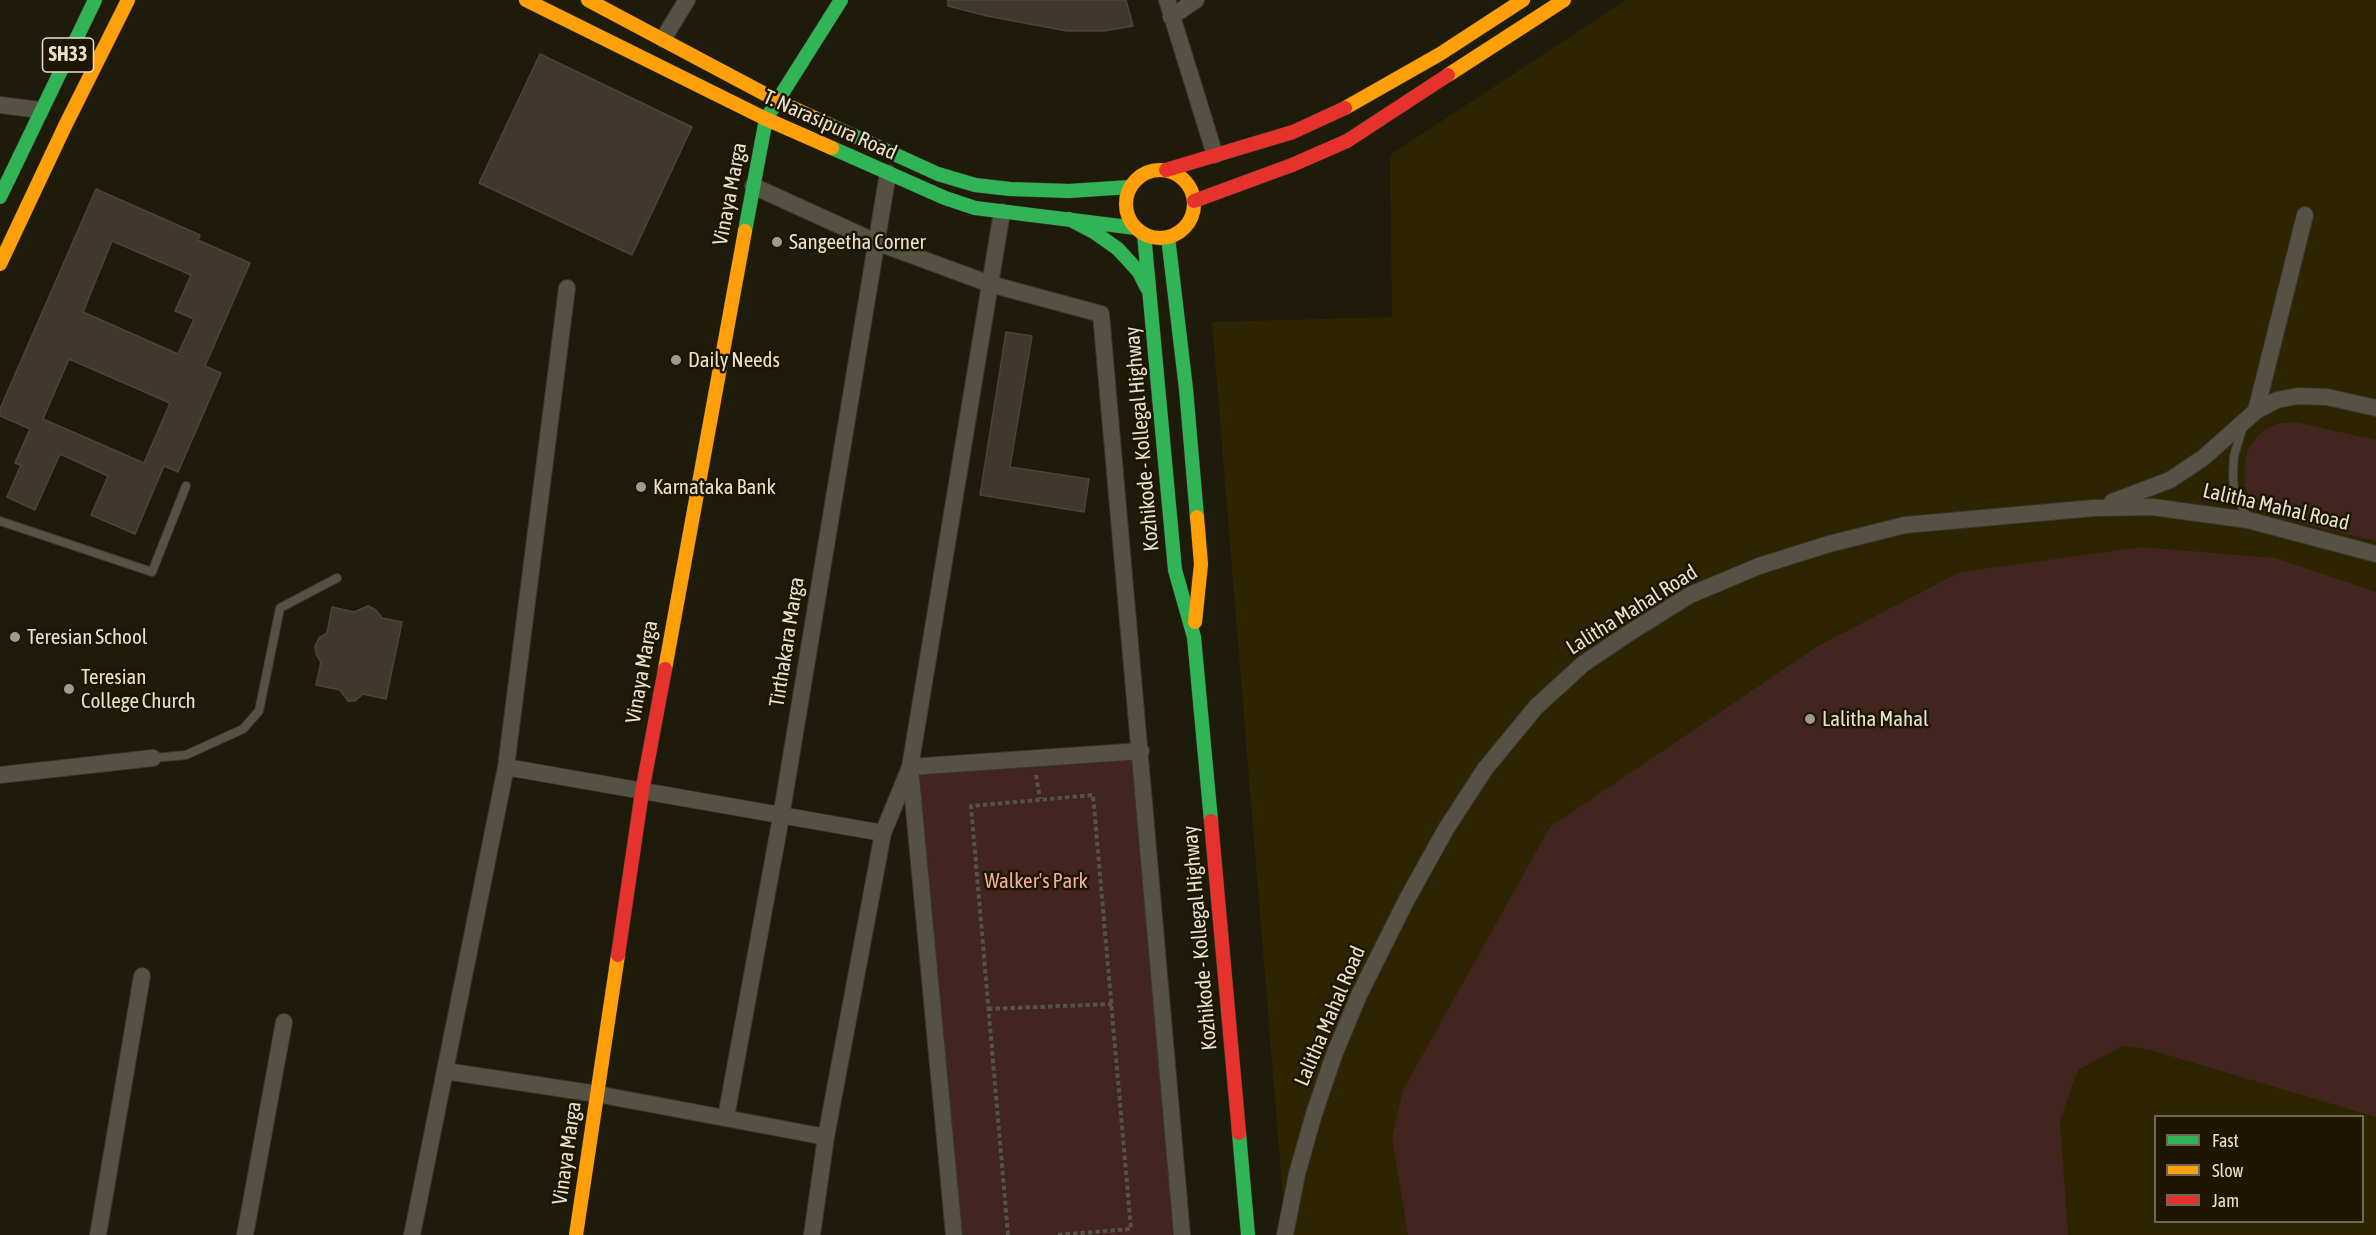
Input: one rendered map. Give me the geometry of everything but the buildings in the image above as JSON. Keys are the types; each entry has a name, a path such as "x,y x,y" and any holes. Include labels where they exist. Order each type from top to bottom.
{"main road":[{"name":"SH33","path":"0,197 95,0"},
{"path":"0,264 128,0"},
{"name":"T. Narasipura Road","path":"526,0 766,119 945,198 975,208 1069,219 1140,231"},
{"name":"T. Narasipura Road","path":"588,0 778,101 938,174 975,185 1010,189 1069,191 1130,187"},
{"path":"766,119 841,0"},
{"path":"1166,170 1177,174 1191,190 1194,201 1193,213 1188,223 1179,232 1168,237 1152,237 1140,231 1126,208 1130,187 1146,173 1166,170 1293,132 1358,102 1440,54 1523,0"},
{"path":"1194,201 1347,141 1564,0"},
{"name":"Vinaya Marga","path":"576,1235 642,792 766,119"},
{"path":"1179,319 1187,249 1194,233 1209,214 1251,179"},
{"path":"1069,219 1094,232 1118,249 1139,272 1149,293"},
{"name":"Kozhikode - Kollegal Highway","path":"1140,231 1149,293 1175,570 1194,637"},
{"name":"Kozhikode - Kollegal Highway","path":"1168,237 1179,319 1201,564 1194,637 1248,1235"}],"street":[{"path":"663,39 687,0"},
{"path":"1167,0 1215,155"},
{"path":"1171,17 1196,0"},
{"path":"0,105 40,110"},
{"name":"Tirthakara Marga","path":"726,1117 781,817 888,174"},
{"path":"753,186 876,242 990,284 1101,314 1182,1235"},
{"path":"812,1235 826,1137 883,833 910,767 1002,212"},
{"path":"2250,416 2305,215"},
{"path":"412,1235 506,767 567,288"},
{"name":"Lalitha Mahal Road","path":"2094,508 2170,480 2203,458 2250,416 2277,400 2298,396 2327,397 2376,408"},
{"name":"Lalitha Mahal Road","path":"1285,1235 1297,1174 1334,1055 1359,996 1406,901 1446,829 1485,769 1536,707 1583,664 1690,596 1759,566 1819,547 1905,525 2094,508 2152,507 2248,520 2376,554"},
{"path":"910,767 1141,751"},
{"path":"0,775 153,758"},
{"path":"506,767 781,817 883,833"},
{"path":"910,767 954,1235"},
{"path":"98,1235 142,976"},
{"path":"245,1235 285,1022"},
{"path":"445,1071 597,1094 826,1137"}],"lane":[{"path":"2248,520 2235,490 2232,474 2234,456 2250,416"},
{"path":"0,521 152,572 186,486"},
{"path":"153,758 186,755 243,729 260,711 280,608 337,578"}],"path":[{"path":"1034,760 1040,799"},
{"path":"1008,1235 970,806 1093,795 1131,1228 1057,1235"},
{"path":"988,1009 1112,1004"}],"shaded area":[{"name":"Lalitha Mahal","path":"1626,0 2376,0 2376,1235 1286,1235 1212,322 1392,317 1390,155"}],"green space":[{"path":"2295,422 2376,440 2376,541 2276,517 2260,509 2250,498 2245,485 2245,460 2248,449 2266,429 2279,423"},
{"path":"2142,547 2275,558 2376,592 2376,1117 2150,1050 2123,1046 2078,1070 2060,1120 2068,1235 1408,1235 1392,1137 1403,1090 1550,827 1818,646 1960,572"},
{"name":"Walker's Park","path":"1141,751 1179,1235 954,1235 910,767"}],"traffic: fast":[{"path":"0,197 95,0"},
{"path":"745,231 766,119 841,0"},
{"path":"828,124 938,174 975,185 1069,191 1130,187"},
{"path":"832,148 945,198 975,208 1136,228"},
{"path":"1069,219 1094,232 1118,249 1139,272 1147,288"},
{"path":"1144,234 1175,570 1194,637 1211,821"},
{"path":"1168,237 1186,389 1197,517"},
{"path":"1239,1133 1248,1235"}],"traffic: slow":[{"path":"0,264 128,0"},
{"path":"526,0 766,119 832,148"},
{"path":"588,0 778,101 828,124"},
{"path":"1345,108 1440,54 1523,0"},
{"path":"1448,75 1564,0"},
{"path":"1160,170 1173,173 1184,180 1191,191 1194,204 1191,217 1184,228 1173,235 1160,238 1147,235 1136,228 1129,217 1126,204 1129,191 1136,180 1147,173 1160,170"},
{"path":"665,669 745,231"},
{"path":"1195,622 1201,564 1197,517"},
{"path":"576,1235 618,955"}],"traffic: jam":[{"path":"1194,201 1292,165 1347,141 1448,75"},
{"path":"1166,170 1293,132 1345,108"},
{"path":"618,955 642,792 665,669"},
{"path":"1211,821 1239,1133"}],"place":[{"name":"Sangeetha Corner","path":"777,242"},
{"name":"Daily Needs","path":"676,360"},
{"name":"Karnataka Bank","path":"641,487"},
{"name":"Teresian School","path":"15,637"},
{"name":"Teresian College Church","path":"69,689"},
{"name":"Lalitha Mahal","path":"1810,719"}]}
